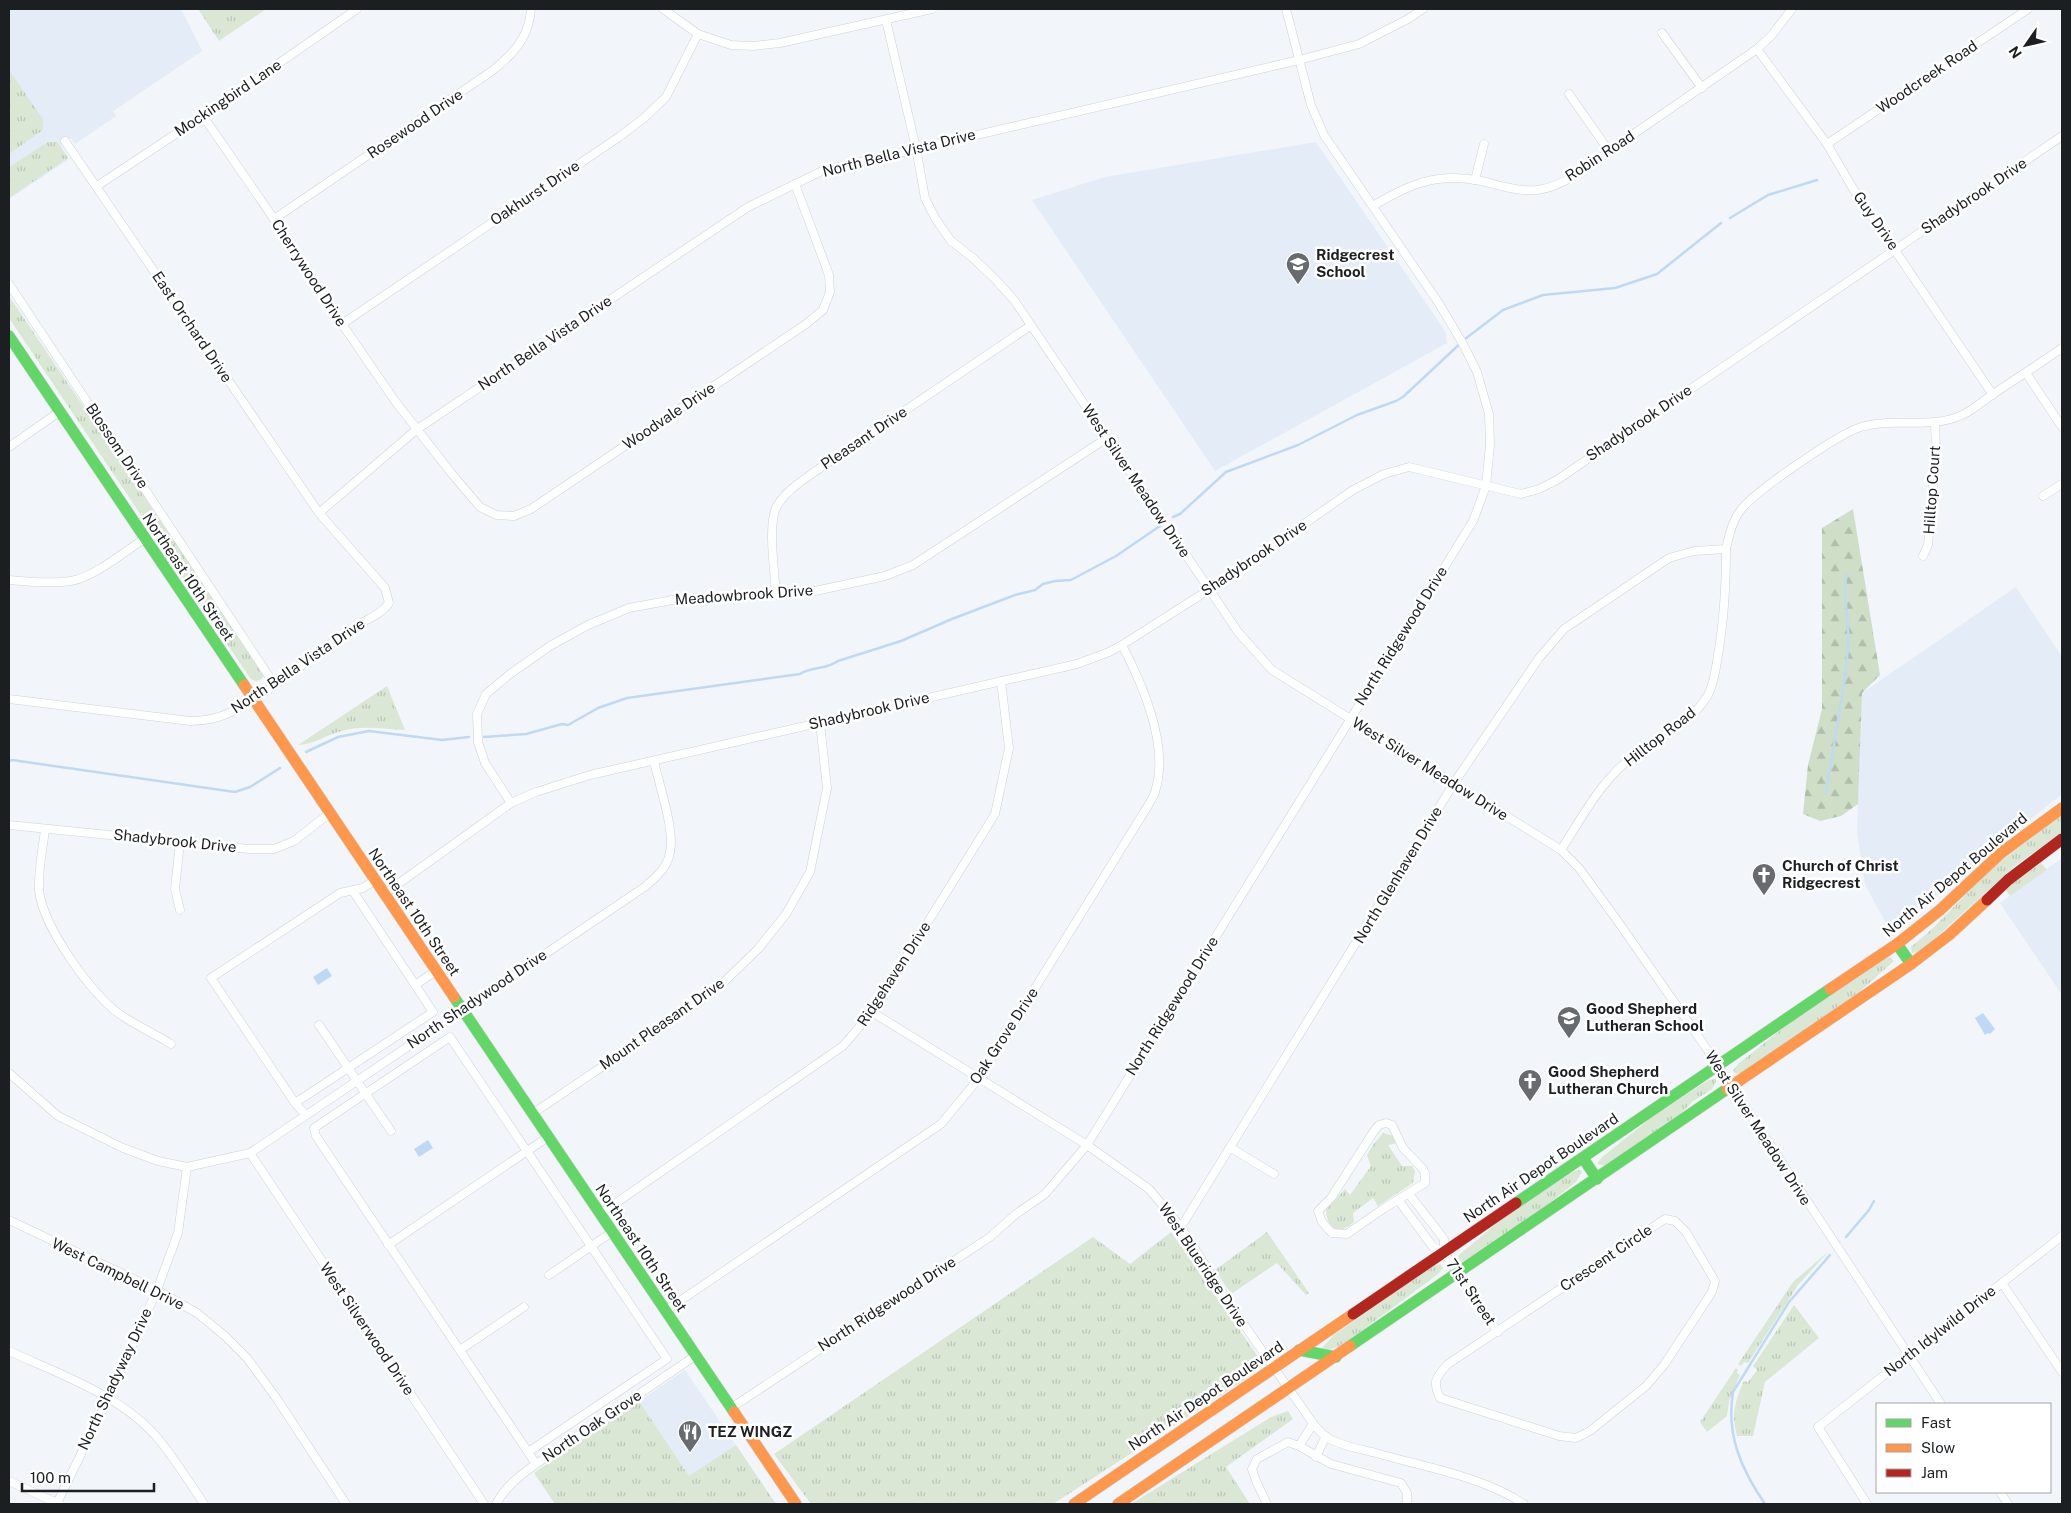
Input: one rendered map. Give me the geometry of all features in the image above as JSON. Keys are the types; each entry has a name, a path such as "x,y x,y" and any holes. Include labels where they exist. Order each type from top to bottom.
{"main road":[{"name":"Northeast 10th Street","path":"9,336 796,1504"},
{"name":"North Air Depot Boulevard","path":"1079,1503 1299,1350 1898,944 1940,910 2002,852 2062,808"},
{"path":"1118,1504 1912,964 1949,935 2008,880 2062,839"},
{"path":"1898,944 1912,964"},
{"path":"1582,1158 1596,1179"},
{"path":"1299,1350 1336,1357"}],"street":[{"name":"Mockingbird Lane","path":"97,186 203,116 357,9"},
{"name":"Rosewood Drive","path":"274,219 492,71 514,53 522,39 531,9"},
{"path":"663,9 698,34 731,45 753,46 780,43 932,9"},
{"name":"North Ridgewood Drive","path":"730,1408 990,1236 1016,1214 1045,1194 1087,1145 1473,521 1486,486 1490,445 1490,414 1478,372 1458,335 1374,206 1324,134 1311,105 1286,9"},
{"name":"North Bella Vista Drive","path":"9,699 190,721 205,721 217,718 252,699 358,624 381,612 389,603 385,588 319,513 416,430 748,207 795,184 822,171 1299,60 1359,44 1408,19 1422,9"},
{"name":"Robin Road","path":"1374,206 1398,190 1418,182 1440,179 1475,180 1514,188 1538,190 1574,176 1757,49 1771,36 1792,9"},
{"name":"Woodcreek Road","path":"1827,144 2028,9"},
{"name":"West Silver Meadow Drive","path":"886,20 916,148 925,198 935,218 951,241 974,258 1014,300 1238,632 1272,670 1561,850 1579,868 1732,1087 1940,1403"},
{"path":"1662,33 1702,88"},
{"name":"Oakhurst Drive","path":"342,324 644,118 666,97 698,34"},
{"name":"Guy Drive","path":"1757,49 1827,144 1852,187 1993,395"},
{"path":"1569,94 1609,151"},
{"name":"Cherrywood Drive","path":"203,116 274,219 342,324 416,430"},
{"name":"Shadybrook Drive","path":"384,894 511,803 536,792 590,775 1077,664 1108,652 1210,589 1353,490 1384,474 1409,467 1521,494 1539,489 1557,480 2062,136"},
{"name":"East Orchard Drive","path":"65,141 319,513"},
{"path":"1475,180 1484,144"},
{"name":"Woodvale Drive","path":"416,430 480,507 496,516 514,516 531,509 806,324 823,310 830,292 830,274 795,184"},
{"name":"Blossom Drive","path":"9,284 274,684"},
{"name":"Pleasant Drive","path":"776,595 772,524 776,507 791,490 820,468 1030,326"},
{"path":"1726,549 1733,523 1751,499 1786,473 1841,437 1860,427 1884,423 1935,423 1962,415 2062,348"},
{"path":"2026,373 2062,428"},
{"path":"9,447 59,412"},
{"name":"Hilltop Court","path":"1923,556 1928,545 1936,452 1935,423"},
{"name":"Meadowbrook Drive","path":"511,803 484,763 478,742 477,714 486,694 510,674 558,642 588,625 629,608 678,599 776,595 815,591 885,576 913,565 1107,438"},
{"path":"2044,496 2062,484"},
{"path":"9,580 26,582 72,581 94,571 144,539"},
{"name":"North Glenhaven Drive","path":"1181,1227 1454,783 1530,670 1564,629 1669,558 1694,552 1726,549"},
{"name":"Hilltop Road","path":"1561,850 1604,784 1648,746 1693,715 1708,695 1716,671 1722,630 1726,583 1726,549"},
{"name":"Oak Grove Drive","path":"665,1311 941,1124 980,1078 1131,834 1154,792 1159,768 1159,747 1139,677 1122,644"},
{"name":"Ridgehaven Drive","path":"600,1214 843,1046 872,1012 995,814 1009,748 1000,681"},
{"name":"Mount Pleasant Drive","path":"532,1114 698,1002 725,981 758,949 786,914 810,872 827,788 820,723"},
{"name":"North Shadywood Drive","path":"187,1167 250,1153 646,886 663,870 670,853 671,836 654,761"},
{"name":"Shadybrook Drive","path":"9,825 274,850 294,841 330,813"},
{"path":"45,829 39,888 42,906 52,928 93,990 99,996 120,1015 171,1044"},
{"path":"180,842 175,889 180,910"},
{"path":"306,1115 295,1103 211,978 340,893 354,892 375,880"},
{"path":"295,1103 433,1012 354,892"},
{"path":"415,985 436,972"},
{"name":"West Blueridge Drive","path":"872,1012 1087,1145 1149,1189 1181,1227 1233,1309 1313,1424 1326,1436 1354,1447 1480,1483 1494,1488 1524,1504"},
{"path":"319,1025 391,1131"},
{"path":"528,1452 667,1358 450,1037 314,1128 316,1136 388,1246 536,1464"},
{"path":"9,1073 58,1116 123,1148 158,1161 187,1167"},
{"path":"1386,1123 1392,1125 1403,1148 1425,1173 1425,1183 1409,1194 1347,1234 1332,1233 1318,1215 1322,1205 1331,1198 1374,1131 1379,1125 1386,1123"},
{"path":"388,1246 548,1137"},
{"path":"1231,1148 1274,1174"},
{"name":"West Silverwood Drive","path":"250,1153 484,1504"},
{"name":"North Shadyway Drive","path":"58,1503 157,1290 178,1233 187,1167"},
{"path":"1399,1201 1433,1247 1444,1252 1444,1239 1409,1194"},
{"name":"Crescent Circle","path":"1665,1219 1675,1221 1686,1232 1715,1281 1712,1292 1700,1312 1664,1365 1646,1386 1590,1431 1576,1438 1559,1436 1440,1398 1435,1387 1438,1375 1448,1364 1498,1332 1665,1219"},
{"name":"West Campbell Drive","path":"9,1220 157,1290 197,1313 247,1358 277,1399 346,1504"},
{"path":"549,1274 612,1232"},
{"name":"North Idylwild Drive","path":"1867,1504 1818,1427 2062,1236"},
{"name":"71st Street","path":"1444,1252 1498,1332"},
{"path":"2002,1284 2062,1372"},
{"path":"460,1350 524,1307"},
{"path":"9,1351 108,1398 159,1439 204,1504"},
{"name":"North Oak Grove","path":"496,1504 500,1495 517,1478 695,1356"},
{"path":"1299,1446 1313,1424"},
{"path":"1316,1457 1326,1436"},
{"path":"1267,1504 1252,1469 1257,1459 1288,1442 1331,1464 1401,1483 1407,1493 1407,1504"},
{"path":"9,1481 58,1503"},
{"path":"2001,1493 2008,1504"}],"shaded area":[{"path":"9,9 181,9 202,51 113,111 116,116 75,144 71,138 61,145 69,159 9,199"},
{"path":"1316,142 1445,331 1447,343 1215,471 1032,200 1105,177"},
{"path":"2016,587 2062,657 2062,794 1891,932 1865,885 1857,832 1862,693"},
{"path":"2062,858 2062,995 2000,903"},
{"path":"685,1370 736,1445 689,1477 639,1401"}],"green space":[{"path":"198,9 266,9 219,41"},
{"path":"9,70 43,119 43,130 9,154"},
{"path":"48,142 57,142 68,158 9,198 9,167"},
{"path":"9,296 263,673 263,677 260,680 255,681 250,678 9,318"},
{"path":"1853,509 1880,675 1862,693 1858,804 1841,816 1820,821 1803,814 1808,765 1822,709 1822,528"},
{"path":"387,686 405,730 349,729 310,743 298,745"},
{"path":"2062,815 2062,832 2016,865 1922,950 1912,953 1911,947 1932,929 1993,867"},
{"path":"2041,863 2047,870 2010,896 2005,889"},
{"path":"1890,957 1894,961 1858,993 1746,1072 1736,1074 1733,1071 1738,1064 1783,1028 1884,959"},
{"path":"1713,1079 1716,1079 1716,1082 1712,1089 1692,1102 1678,1117 1606,1166 1597,1164 1602,1157 1656,1114"},
{"path":"1383,1133 1393,1136 1398,1143 1388,1145 1402,1166 1412,1166 1415,1171 1413,1183 1378,1206 1373,1198 1353,1213 1354,1222 1344,1229 1335,1229 1329,1223 1326,1210 1345,1189 1350,1195 1371,1166 1367,1155"},
{"path":"1580,1170 1582,1172 1576,1182 1539,1211 1464,1261 1461,1262 1458,1259 1459,1255 1502,1219 1563,1177"},
{"path":"1171,1232 1259,1358 1259,1367 1249,1377 1053,1504 811,1504 774,1454 1093,1237 1130,1264"},
{"path":"1267,1232 1309,1293 1306,1295 1277,1263 1231,1294 1215,1270"},
{"path":"1829,1251 1798,1285 1748,1363 1744,1362 1741,1366 1738,1364 1793,1282"},
{"path":"1440,1264 1443,1268 1437,1275 1341,1346 1328,1350 1321,1349 1334,1335 1433,1266"},
{"path":"1794,1305 1819,1338 1765,1382 1753,1436 1737,1436 1734,1414 1736,1401 1744,1381 1748,1382 1757,1370 1753,1366"},
{"path":"1736,1368 1738,1370 1737,1373 1740,1375 1729,1401 1727,1416 1707,1432 1700,1422"},
{"path":"639,1401 689,1476 736,1445 776,1504 555,1504 534,1473"},
{"path":"1288,1411 1293,1419 1226,1467 1250,1504 1131,1504 1271,1417"}],"water":[{"path":"327,968 332,976 318,985 313,977"},
{"path":"1983,1013 1995,1029 1990,1034 1985,1035 1975,1018"},
{"path":"428,1140 433,1148 419,1157 414,1149"}],"waterway":[{"path":"1730,218 1768,195 1817,180"},
{"path":"1173,517 1180,514 1226,472 1298,445 1357,415 1403,397 1465,339 1503,310 1543,295 1615,288 1657,274 1721,223"},
{"path":"484,737 526,734 562,724 568,725 598,708 627,698 800,674 829,666 838,661 901,641 1015,595 1035,590 1043,584 1071,580 1116,556 1160,526"},
{"path":"1826,793 1848,648 1846,575"},
{"path":"306,752 338,737 369,731 442,740 469,737"},
{"path":"9,761 235,792 250,787 280,768"},
{"path":"1846,1237 1869,1210 1874,1201"},
{"path":"1765,1504 1742,1465 1737,1451 1732,1423 1733,1392 1789,1302 1830,1255"}],"traffic: fast":[{"path":"9,336 244,685"},
{"path":"1897,944 1911,964"},
{"path":"1516,1203 1830,989"},
{"path":"454,997 734,1412"},
{"path":"1350,1346 1727,1089"},
{"path":"1583,1158 1597,1179"},
{"path":"1299,1350 1336,1357"}],"traffic: slow":[{"path":"244,685 454,997"},
{"path":"1830,989 1897,944 1940,910 2001,853 2062,808"},
{"path":"1727,1089 1911,964 1949,935 1987,900"},
{"path":"1074,1504 1353,1314"},
{"path":"1118,1504 1350,1346"},
{"path":"734,1412 796,1504"}],"traffic: jam":[{"path":"1987,900 2008,880 2062,839"},
{"path":"1353,1314 1516,1203"}],"place":[{"name":"Ridgecrest School","path":"1298,285"},
{"name":"Church of Christ Ridgecrest","path":"1764,896"},
{"name":"Good Shepherd Lutheran School","path":"1569,1039"},
{"name":"Good Shepherd Lutheran Church","path":"1530,1102"},
{"name":"TEZ WINGZ","path":"690,1453"}]}
